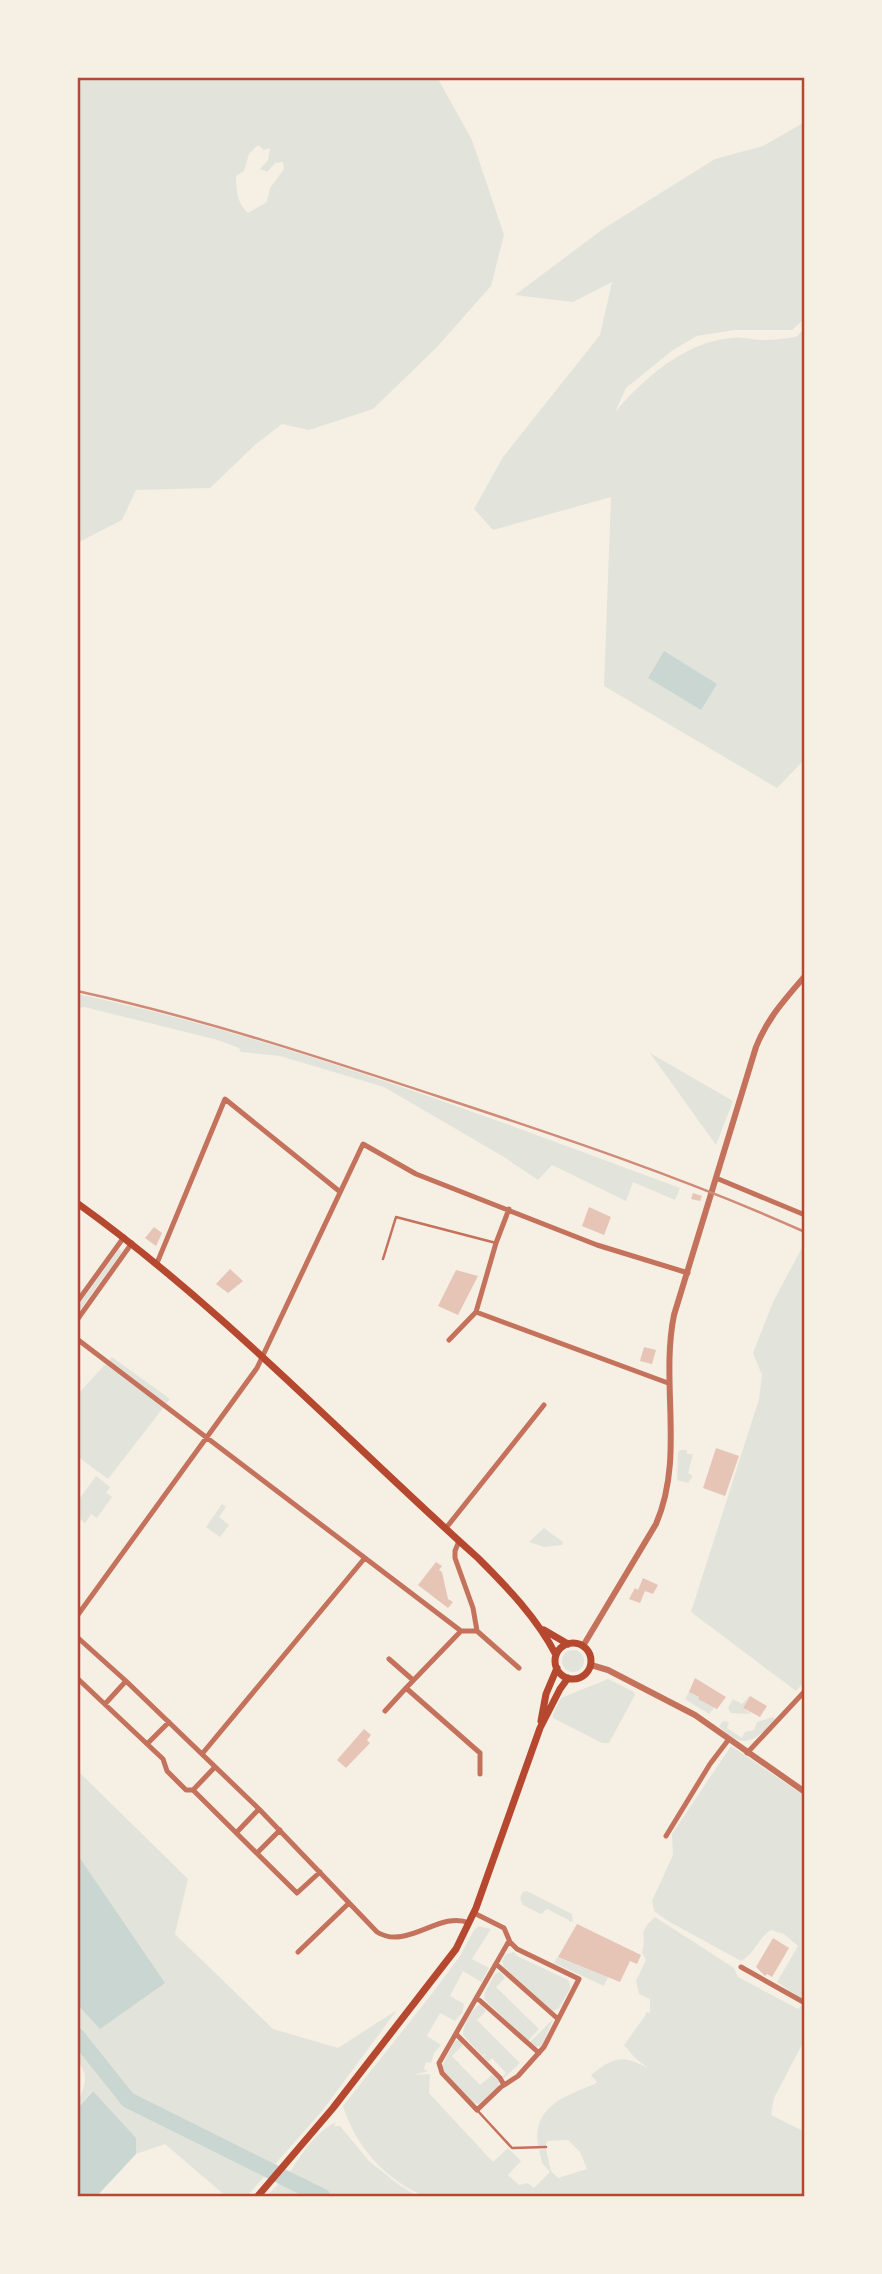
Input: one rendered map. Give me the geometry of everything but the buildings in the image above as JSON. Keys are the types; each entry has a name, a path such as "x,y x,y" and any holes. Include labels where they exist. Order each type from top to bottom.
{"main road":[{"path":"77,1203 157,1262 263,1357 496,1576 540,1628 556,1656 557,1668 545,1694 540,1728"},
{"path":"257,2197 445,1966 474,1913 540,1728 559,1689 568,1678 582,1676 591,1665 590,1654 583,1646 568,1644 540,1628"},
{"path":"556,1656 560,1649 568,1644"},
{"path":"557,1668 568,1678"}],"street":[{"path":"583,1646 656,1524 663,1507 670,1479 672,1444 668,1383 669,1340 674,1315 764,1026 805,976"},
{"path":"157,1262 225,1099 339,1191"},
{"path":"77,1616 263,1357 363,1144 415,1174 597,1245 688,1273"},
{"path":"716,1178 805,1215"},
{"path":"449,1340 476,1312 509,1209"},
{"path":"77,1302 124,1237"},
{"path":"77,1320 132,1244"},
{"path":"476,1312 668,1383"},
{"path":"77,1339 461,1631 477,1631"},
{"path":"446,1528 544,1405"},
{"path":"459,1541 455,1558 473,1608 477,1631 519,1668"},
{"path":"202,1754 364,1559"},
{"path":"385,1711 461,1631"},
{"path":"77,1647 80,1639 126,1681 259,1809 377,1932 389,1938 397,1938 459,1920 469,1923"},
{"path":"389,1659 413,1680"},
{"path":"591,1665 608,1670 675,1704 805,1792"},
{"path":"77,1678 163,1759 167,1771 186,1790 193,1790 297,1893 320,1872"},
{"path":"105,1704 126,1681"},
{"path":"406,1688 480,1753 480,1774"},
{"path":"747,1753 805,1690"},
{"path":"147,1744 169,1722"},
{"path":"666,1836 710,1764 729,1740"},
{"path":"193,1790 215,1767"},
{"path":"237,1832 259,1809"},
{"path":"258,1852 280,1830"},
{"path":"298,1952 349,1903"},
{"path":"474,1913 504,1928 509,1941 521,1951 579,1979 539,2053 514,2080 504,2085 477,2110 439,2067 440,2060 509,1941"},
{"path":"496,1964 558,2019"},
{"path":"741,1966 805,2003"},
{"path":"477,1998 539,2053"},
{"path":"456,2034 504,2085"}],"lane":[{"path":"383,1259 396,1217 496,1243"},
{"path":"477,2110 512,2148 546,2147"}],"shaded area":[{"path":"77,77 437,77 472,140 504,235 491,286 437,347 373,409 309,430 282,424 256,444 210,488 136,490 122,520 77,543","holes":["258,145 264,150 270,148 268,160 260,169 267,172 275,163 283,162 284,169 270,188 267,202 248,213 239,200 236,176 244,171 249,154"]},
{"path":"805,122 805,318 792,330 734,330 697,336 673,350 626,388 615,412 652,375 696,347 735,338 763,340 796,337 805,328 805,759 777,788 604,686 611,497 493,530 474,509 503,457 600,335 612,282 573,302 515,295 603,229 715,159 763,146"},
{"path":"664,651 717,684 701,710 648,678"},
{"path":"77,994 154,1012 307,1055 457,1106 680,1188 675,1200 633,1182 626,1201 552,1165 538,1180 504,1157 384,1087 280,1056 241,1052 239,1048 218,1040 84,1007 77,1008"},
{"path":"650,1053 733,1101 716,1145"},
{"path":"805,1242 805,1681 796,1691 691,1612 759,1399 762,1375 753,1353 773,1302"},
{"path":"119,1249 122,1252 77,1314 77,1307"},
{"path":"112,1357 170,1399 108,1479 77,1456 77,1395"},
{"path":"681,1450 693,1454 688,1473 693,1476 688,1483 677,1480 678,1452"},
{"path":"96,1476 110,1487 106,1493 112,1497 97,1518 91,1514 85,1523 77,1517 77,1502"},
{"path":"222,1504 226,1507 219,1517 229,1525 220,1537 206,1527"},
{"path":"544,1528 563,1542 562,1545 544,1547 529,1542"},
{"path":"573,1650 581,1653 584,1661 581,1669 573,1672 565,1669 562,1661 565,1653"},
{"path":"608,1679 635,1695 609,1743 602,1743 553,1718 561,1698"},
{"path":"689,1692 715,1707 709,1714 685,1699"},
{"path":"750,1695 743,1708 751,1714 731,1713 728,1708 733,1699 742,1704"},
{"path":"773,1717 775,1719 755,1738 742,1741 727,1734 719,1726 723,1721 729,1722 727,1728 742,1738 745,1732 754,1730 757,1722"},
{"path":"731,1746 805,1796 805,2001 777,1982 798,1946 784,1934 771,1930 741,1961 654,1911 652,1901 673,1855 672,1834"},
{"path":"77,1770 188,1879 175,1934 273,2029 338,2048 397,2010 322,2111 246,2197 227,2197 165,2144 136,2154 136,2138 92,2091 77,2109 85,2079 77,2060"},
{"path":"77,1854 165,1983 100,2029 77,2004"},
{"path":"527,1891 572,1914 573,1921 569,1922 547,1909 541,1914 523,1905 520,1898 523,1892"},
{"path":"655,1917 734,1968 738,1977 798,2009 802,2005 805,2006 805,2039 774,2098 771,2115 805,2132 805,2197 427,2197 399,2182 374,2161 348,2121 343,2106 431,1995 479,1926 491,1929 472,1959 489,1968 481,1982 463,1971 450,1996 464,2004 462,2013 455,2021 440,2013 427,2036 441,2045 434,2053 431,2063 426,2062 424,2069 428,2071 414,2075 430,2074 429,2093 493,2162 508,2148 521,2161 508,2175 519,2185 528,2183 534,2188 550,2172 542,2163 539,2150 546,2149 551,2171 558,2178 587,2169 580,2152 568,2140 547,2141 546,2146 538,2146 537,2133 545,2112 572,2093 595,2084 597,2082 591,2075 606,2064 625,2059 648,2068 624,2045 646,2012 650,2013 650,1999 639,1994 636,1981 646,1960 642,1952 645,1927"},
{"path":"514,1952 517,1956 568,1980 571,1987 559,2008 553,2011 504,1967 502,1961 506,1954"},
{"path":"557,1957 608,1977 604,1986 554,1963"},
{"path":"500,1972 505,1978 496,1987 539,2029 528,2041 484,1999 495,1974"},
{"path":"480,2004 486,2011 477,2020 520,2063 504,2078 502,2077 506,2073 492,2058 488,2062 483,2057 486,2053 482,2056 463,2035 468,2018"},
{"path":"553,2019 542,2046 536,2047 530,2042"},
{"path":"458,2040 463,2045 452,2056 480,2085 492,2075 499,2080 498,2087 479,2104 474,2103 444,2072 442,2066"},
{"path":"93,2091 136,2138 136,2154 96,2197 77,2197 77,2109"},
{"path":"336,2122 334,2126 340,2126 369,2161 419,2197 331,2197 288,2176 314,2138"},
{"path":"281,2181 313,2197 266,2197"}],"waterway":[{"path":"77,2036 128,2100 323,2197"}],"railway":[{"path":"77,991 169,1013 261,1040 489,1113 671,1177 805,1232"}]}
